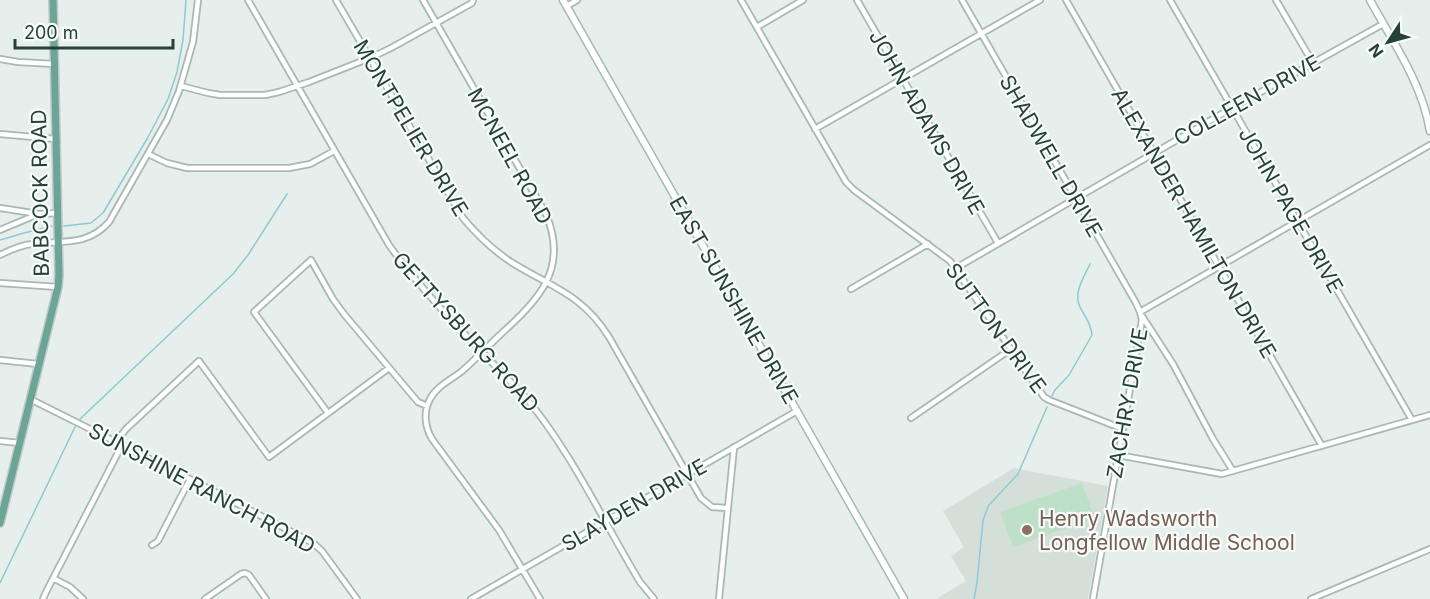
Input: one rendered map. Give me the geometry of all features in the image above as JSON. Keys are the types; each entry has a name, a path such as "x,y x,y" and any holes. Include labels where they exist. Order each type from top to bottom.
{"main road":[{"name":"BABCOCK ROAD","path":"1,519 58,287 52,0"}],"street":[{"path":"0,255 31,244 79,241 96,234 112,218 167,120 181,86 193,42 198,0"},
{"name":"GETTYSBURG ROAD","path":"248,0 389,245 407,271 527,399 552,431 640,582 654,599"},
{"name":"MONTPELIER DRIVE","path":"336,0 463,218 486,243 509,260 569,294 591,312 704,501 712,507 728,508"},
{"name":"MCNEEL ROAD","path":"423,0 546,214 553,248 552,266 538,297 461,372 435,391 427,406"},
{"path":"181,86 214,94 265,95 279,92 370,58 472,3 473,0"},
{"path":"565,3 577,0"},
{"name":"SUTTON DRIVE","path":"741,0 850,187 950,261 1044,397 1123,429"},
{"path":"757,27 803,0"},
{"name":"JOHN ADAMS DRIVE","path":"857,0 998,243"},
{"name":"SHADWELL DRIVE","path":"962,0 1233,471"},
{"path":"815,129 1040,0"},
{"name":"ALEXANDER HAMILTON DRIVE","path":"1066,0 1322,446"},
{"name":"JOHN PAGE DRIVE","path":"1170,0 1412,420"},
{"path":"1276,0 1313,63"},
{"path":"1370,0 1427,103 1430,131"},
{"name":"EAST SUNSHINE DRIVE","path":"565,3 904,599"},
{"name":"COLLEEN DRIVE","path":"956,268 1232,108 1383,24"},
{"path":"0,59 54,64"},
{"path":"0,134 56,139"},
{"name":"ZACHRY DRIVE","path":"1093,599 1142,320 1141,312 1430,145"},
{"path":"148,154 167,163 187,168 289,168 310,164 334,150"},
{"path":"0,208 39,214 58,213"},
{"path":"0,230 39,214"},
{"path":"851,289 928,244"},
{"path":"328,413 254,312 311,260 344,314 418,402 427,406 425,417 432,439 499,530 540,599"},
{"path":"0,283 58,287"},
{"path":"911,418 1011,349"},
{"path":"0,360 38,364"},
{"path":"116,442 126,429 199,361 269,457 389,369"},
{"name":"SUNSHINE RANCH ROAD","path":"30,399 318,546 357,599"},
{"name":"SLAYDEN DRIVE","path":"471,599 797,411"},
{"path":"1118,455 1222,474 1430,415"},
{"path":"0,441 20,443"},
{"path":"43,599 122,445"},
{"path":"719,599 734,447"},
{"path":"152,545 158,542 190,479"},
{"path":"1311,599 1430,549"},
{"path":"205,599 240,574 245,573 249,575 266,599"},
{"path":"53,579 70,587 83,599"}],"shaded area":[{"name":"Henry Wadsworth Longfellow Middle School","path":"1014,468 1108,486 1088,599 936,599 966,581 951,556 964,547 943,511"}],"green space":[{"path":"1082,483 1095,518 1013,547 1000,512"}],"waterway":[{"path":"64,226 91,223 103,213 147,139 168,99 177,72 183,40 186,0"},
{"path":"80,419 233,274 248,255 287,194"},
{"path":"0,240 52,226"},
{"path":"1052,396 1069,375 1092,335 1078,302 1080,285 1090,264"},
{"path":"974,599 983,520 989,505 1018,474 1047,407"},
{"path":"0,583 75,427"}],"place":[{"name":"Henry Wadsworth Longfellow Middle School","path":"1027,530"}]}
